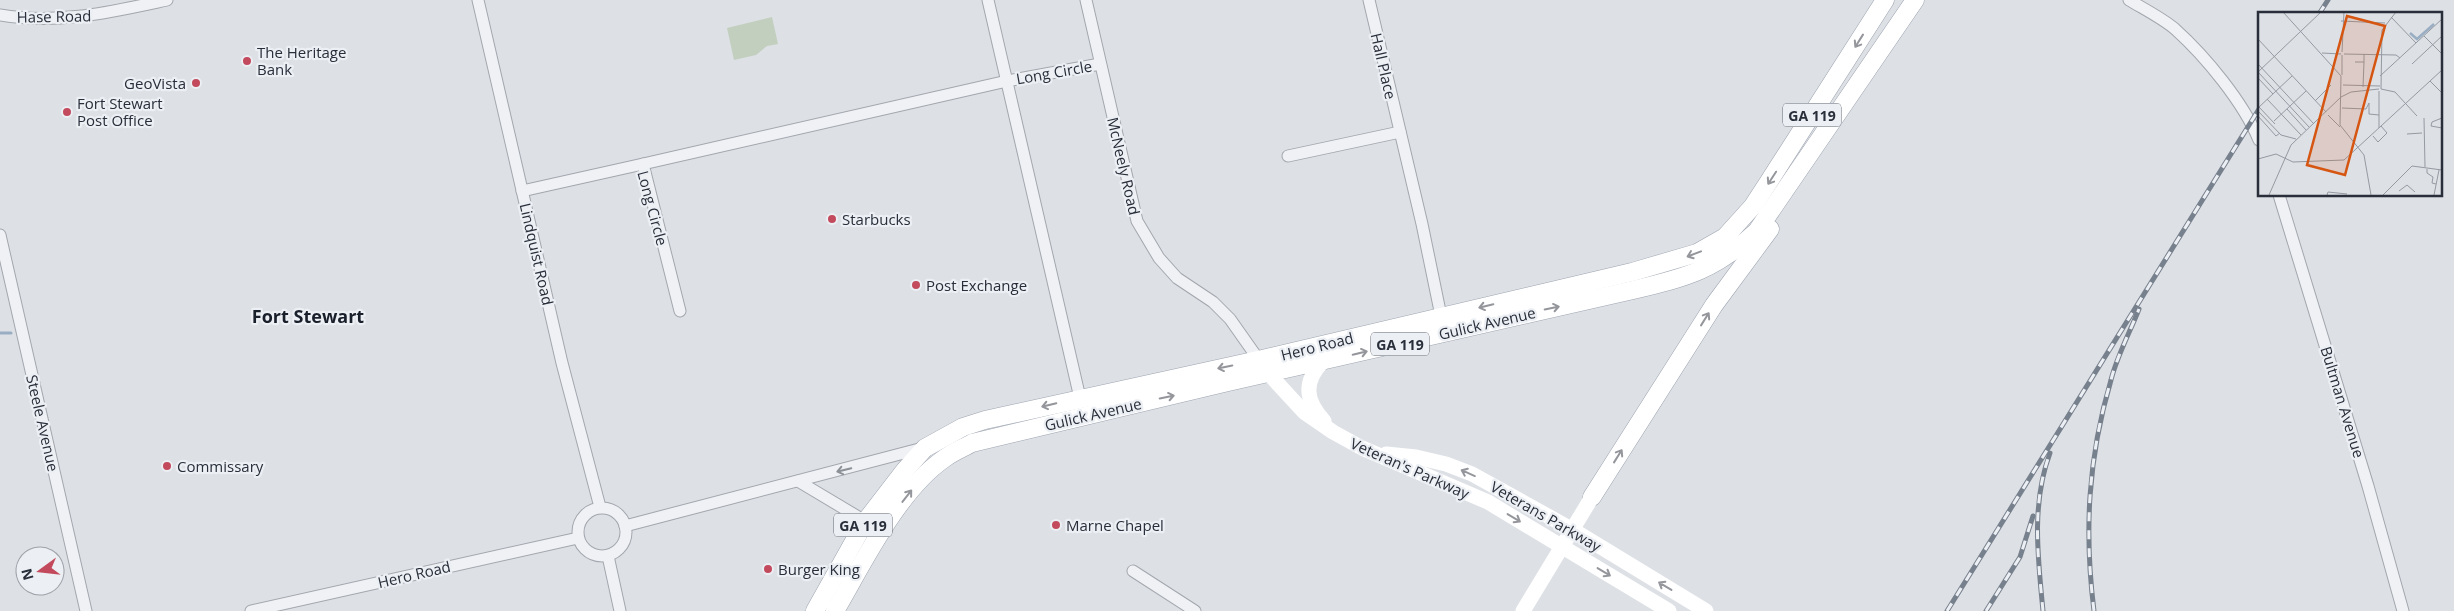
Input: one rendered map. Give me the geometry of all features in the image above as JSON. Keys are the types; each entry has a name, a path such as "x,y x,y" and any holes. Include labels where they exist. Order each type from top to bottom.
{"main road":[{"name":"Hero Road","path":"925,448 963,427 985,420 1080,398 1264,367 1441,316 1681,259 1714,245 1753,206 1885,0"},
{"name":"Gulick Avenue","path":"835,611 883,531 918,482 944,458 972,443 1264,367 1323,361 1677,280 1706,269 1734,252 1757,231 1916,0"},
{"path":"1522,611 1714,305 1768,233 1809,166 1821,138"},
{"path":"1323,361 1309,379 1308,394 1316,413 1333,432"},
{"name":"Veteran's Parkway","path":"1264,367 1304,412 1333,432 1374,453 1488,502 1563,547"},
{"name":"GA 119","path":"815,611 865,522 887,492 925,448"},
{"name":"Veterans Parkway","path":"1374,453 1416,457 1446,464 1472,474 1572,530 1706,611"},
{"name":"Veterans Parkway","path":"1563,547 1669,611"}],"street":[{"name":"Hase Road","path":"0,15 17,18 97,16 167,0"},
{"name":"Lindquist Road","path":"478,0 562,363 600,507"},
{"path":"988,0 1080,398"},
{"name":"McNeely Road","path":"1086,0 1133,206 1137,221 1147,242 1177,278 1213,302 1230,319 1264,367"},
{"name":"Hall Place","path":"1369,0 1422,224 1441,316"},
{"path":"2129,0 2174,28 2190,45 2235,99 2258,138"},
{"name":"Long Circle","path":"522,192 1007,81 1100,64"},
{"path":"1288,156 1400,132"},
{"name":"Long Circle","path":"643,164 680,311"},
{"name":"Bultman Avenue","path":"2279,196 2368,486 2403,611"},
{"name":"Steele Avenue","path":"0,235 86,611"},
{"path":"625,526 925,448"},
{"path":"798,481 883,531"},
{"path":"600,507 617,512 625,526 625,539 619,550 608,556 598,556 589,553 582,546 578,538 578,527 582,517 590,510 600,507"},
{"name":"Hero Road","path":"251,611 578,538"},
{"path":"608,556 620,611"},
{"path":"1133,571 1195,611"}],"green space":[{"path":"772,17 778,44 767,46 756,55 734,60 727,28"}],"waterway":[{"path":"0,333 11,333"}],"railway":[{"path":"2320,12 2328,0"},
{"path":"1947,611 2258,111"},
{"path":"2094,611 2089,552 2089,523 2090,495 2097,438 2114,371 2139,309"},
{"path":"2043,611 2038,551 2038,511 2044,472 2050,453"},
{"path":"1986,611 2020,557 2033,516"}],"place":[{"name":"The Heritage Bank","path":"247,61"},
{"name":"GeoVista","path":"196,83"},
{"name":"Fort Stewart Post Office","path":"67,112"},
{"name":"Starbucks","path":"832,219"},
{"name":"Post Exchange","path":"916,285"},
{"name":"Commissary","path":"167,466"},
{"name":"Marne Chapel","path":"1056,525"},
{"name":"Burger King","path":"768,569"}],"district":[{"name":"Fort Stewart","path":"308,316"}]}
